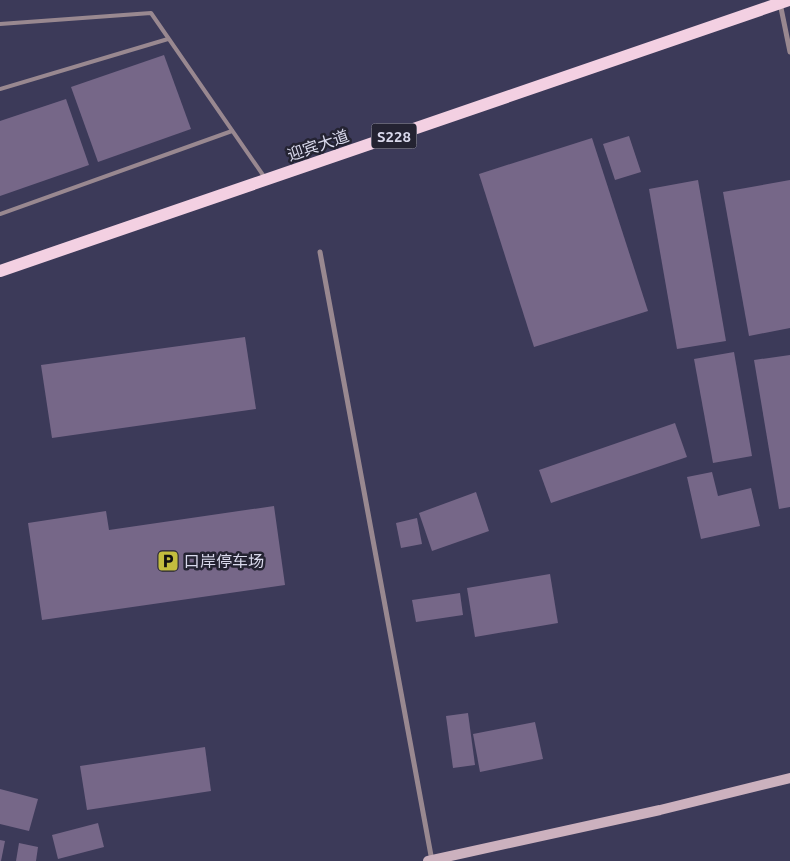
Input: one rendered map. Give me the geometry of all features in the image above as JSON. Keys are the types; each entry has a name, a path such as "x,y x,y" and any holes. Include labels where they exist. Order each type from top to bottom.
{"main road":[{"name":"迎宾大道","path":"0,271 784,1"}],"street":[{"path":"784,1 790,52"},
{"path":"320,252 431,861 660,810 790,778"}],"lane":[{"path":"0,24 150,13 266,180"},
{"path":"0,89 168,38"},
{"path":"0,214 232,132"}],"building":[{"path":"164,55 191,129 98,162 71,87"},
{"path":"66,99 89,165 0,196 0,121"},
{"path":"629,136 641,172 615,180 603,144"},
{"path":"592,138 648,311 534,347 479,174"},
{"path":"698,180 726,341 677,349 649,189"},
{"path":"790,180 790,328 749,336 723,192"},
{"path":"245,337 256,409 52,438 41,365"},
{"path":"734,352 752,456 713,463 694,359"},
{"path":"790,355 790,507 779,509 754,360"},
{"path":"675,423 687,457 551,503 539,470"},
{"path":"712,472 718,496 751,488 760,526 701,539 687,477"},
{"path":"476,492 489,531 432,551 419,513"},
{"path":"274,506 285,585 42,620 28,523 106,511 109,530"},
{"path":"417,518 422,544 401,548 396,523"},
{"path":"550,574 558,623 475,637 467,588"},
{"path":"460,593 463,615 416,622 412,600"},
{"path":"468,713 475,765 453,768 446,716"},
{"path":"535,722 543,759 480,772 473,734"},
{"path":"205,747 211,791 87,810 80,766"},
{"path":"0,789 38,799 29,831 0,824"},
{"path":"98,823 104,847 58,859 52,835"},
{"path":"0,840 5,841 1,861 0,861"},
{"path":"19,843 38,847 36,861 16,861"}],"place":[{"name":"口岸停车场","path":"168,561"}]}
